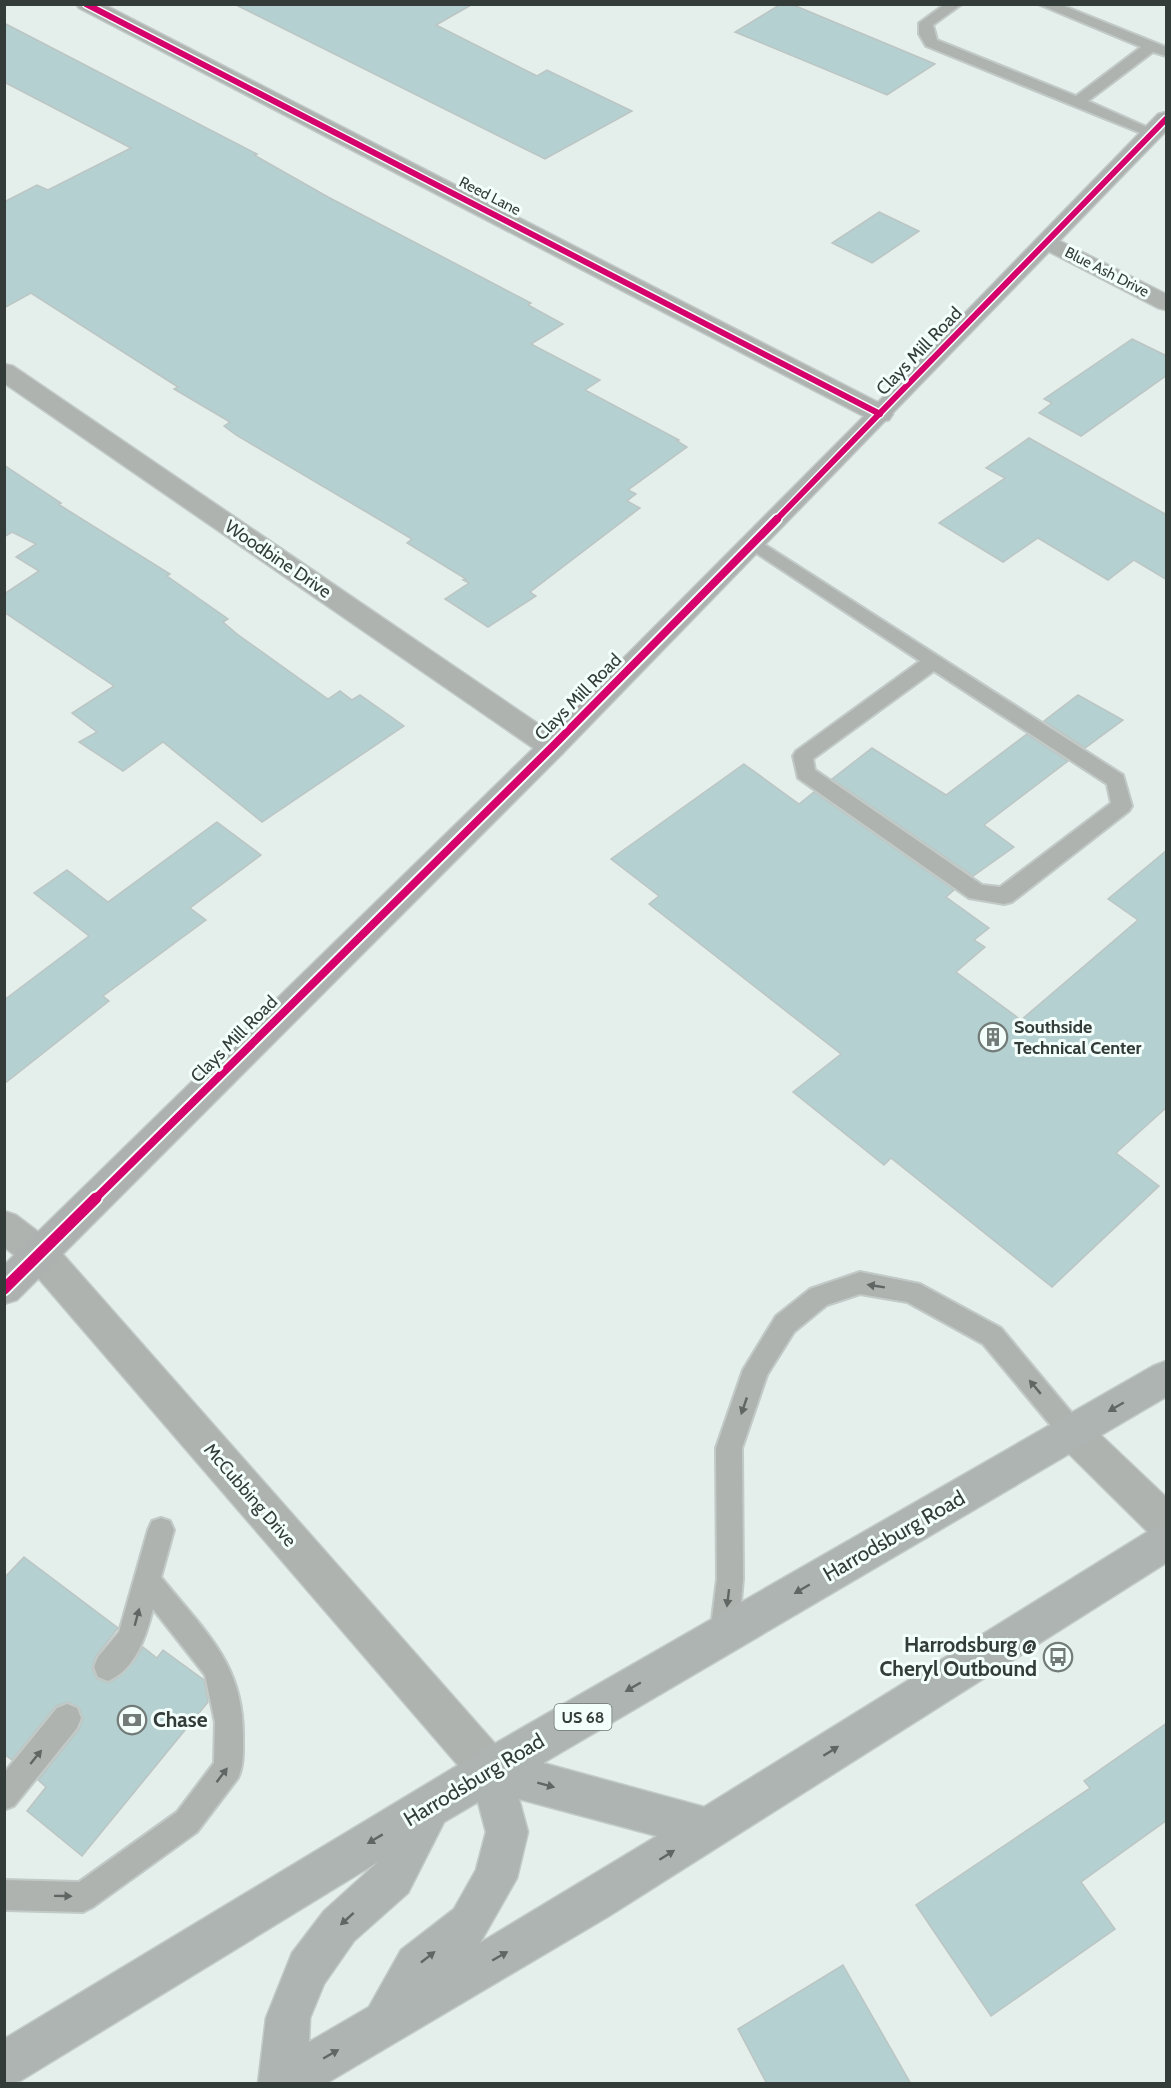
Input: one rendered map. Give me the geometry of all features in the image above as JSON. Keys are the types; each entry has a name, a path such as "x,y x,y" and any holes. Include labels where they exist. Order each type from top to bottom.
{"main road":[{"name":"Clays Mill Road","path":"4,1289 552,747 1160,126"},
{"name":"Harrodsburg Road","path":"4,2065 203,1941 490,1770 1167,1378"},
{"path":"282,2083 594,1901 1167,1542"},
{"path":"490,1770 708,1829"},
{"path":"385,2023 417,1966 470,1924 495,1878 507,1832 490,1770"},
{"path":"282,2083 288,2018 308,1969 339,1926 393,1878 430,1806"}],"street":[{"name":"Reed Lane","path":"86,4 880,414"},
{"name":"Blue Ash Drive","path":"1048,242 1167,303"},
{"name":"Woodbine Drive","path":"4,371 552,747"},
{"name":"McCubbing Drive","path":"4,1226 40,1254 490,1770"},
{"path":"1072,1432 1167,1523"}],"lane":[{"path":"955,4 926,23 926,34 931,43 1077,103 1160,126"},
{"path":"1045,4 1167,52"},
{"path":"1077,103 1152,46"},
{"path":"753,543 934,661 1116,780 1122,806 1004,896 977,892 805,773 803,756 934,661"},
{"path":"724,1635 730,1579 729,1448 756,1370 785,1324 819,1297 860,1283 911,1292 992,1336 1072,1432"},
{"path":"108,1667 131,1639 161,1530"},
{"path":"4,1895 83,1897 187,1822 228,1768 230,1722 224,1689 216,1667 147,1580"},
{"path":"4,1797 68,1718"}],"building":[{"path":"234,4 473,4 436,25 537,76 547,70 632,111 545,159"},
{"path":"781,4 791,4 935,64 887,95 735,32"},
{"path":"4,23 257,154 254,155 328,197 531,303 528,305 563,324 531,344 600,380 585,390 679,440 677,441 687,447 628,490 636,494 627,501 640,508 530,592 536,596 488,627 445,599 469,583 463,580 466,579 407,543 412,539 236,435 224,426 230,422 174,389 178,387 31,293 4,308 4,202 37,185 48,190 131,148 4,82"},
{"path":"879,212 919,231 872,263 832,243"},
{"path":"1132,339 1167,356 1167,375 1081,436 1039,413 1052,403 1044,399"},
{"path":"1029,438 1167,515 1167,580 1134,560 1108,580 1038,538 1003,562 939,523 1005,478 986,468"},
{"path":"4,465 61,503 58,504 170,574 167,576 228,619 223,622 237,634 328,699 340,691 352,700 360,695 404,726 262,822 163,742 123,771 79,742 97,732 72,713 114,686 4,612 4,594 39,571 16,557 36,544 12,532 4,537"},
{"path":"1078,695 1123,720 1085,748 1044,721"},
{"path":"1027,734 1068,761 984,825 1014,847 973,876 832,779 872,748 946,795"},
{"name":"Southside Technical Center","path":"744,764 799,804 814,792 954,890 946,897 989,928 974,940 985,947 956,972 1021,1020 1138,920 1108,899 1167,850 1167,1107 1116,1153 1159,1186 1052,1287 891,1158 884,1165 793,1092 841,1054 649,904 659,896 611,859"},
{"path":"217,822 261,855 190,908 206,920 103,996 109,1001 4,1084 4,1000 89,936 34,893 67,870 108,902"},
{"name":"Chase","path":"24,1557 118,1628 96,1656 92,1668 97,1679 109,1683 119,1677 143,1647 157,1658 163,1650 204,1680 208,1702 82,1856 27,1811 46,1787 38,1780 79,1729 83,1719 79,1707 68,1702 56,1706 12,1760 4,1754 4,1578"},
{"path":"1167,1723 1167,1820 1081,1882 1115,1929 991,2016 916,1905 1090,1788 1084,1781"},
{"path":"843,1965 911,2084 767,2084 738,2029"}],"cycle path":[{"path":"86,4 880,414"},
{"path":"4,1289 552,747 907,387 1166,119"}],"place":[{"name":"Southside Technical Center","path":"993,1037"},
{"name":"Harrodsburg @ Cheryl Outbound","path":"1058,1657"},
{"name":"Chase","path":"132,1720"}]}
